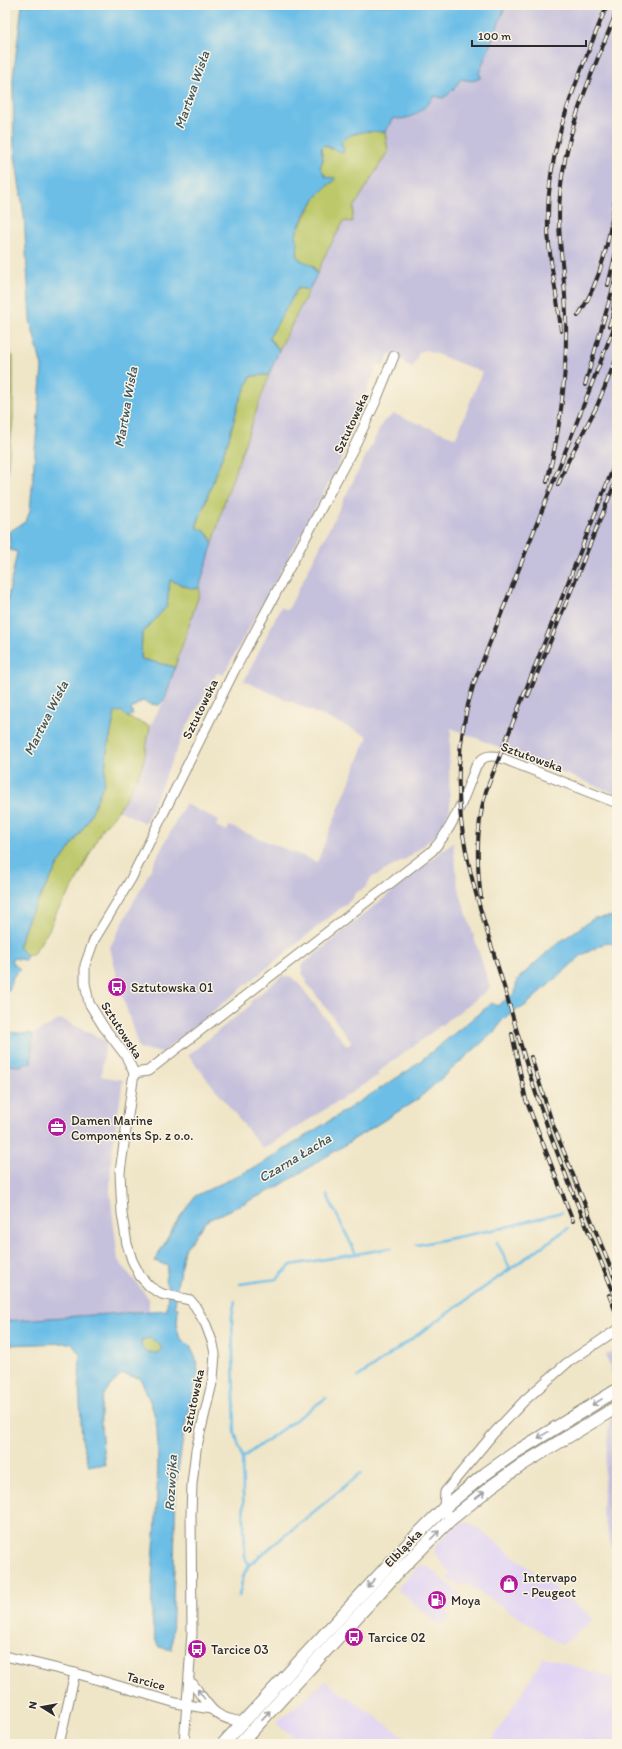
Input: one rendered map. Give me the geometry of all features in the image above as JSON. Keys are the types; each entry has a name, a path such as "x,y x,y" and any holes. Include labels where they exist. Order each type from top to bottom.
{"main road":[{"name":"Elbląska","path":"223,1744 407,1544 444,1508 491,1470 617,1390"},
{"name":"Elbląska","path":"240,1744 400,1570 450,1520 510,1473 617,1406"}],"street":[{"name":"Sztutowska","path":"184,1744 192,1633 192,1484 196,1450 213,1379 214,1354 210,1335 201,1315 190,1300 162,1294 150,1287 140,1276 133,1262 127,1244 122,1214 120,1172 134,1073 126,1056 103,1026 89,1003 85,983 85,965 94,940 131,879 234,671 329,497 375,403 394,356"},
{"name":"Sztutowska","path":"134,1073 148,1071 432,851 444,838 454,821 476,766 480,760 486,757 498,757 617,803"},
{"path":"450,1520 444,1508 445,1492 493,1434 520,1406 567,1363 615,1331"},
{"name":"Tarcice","path":"5,1656 75,1673 187,1706 212,1709"},
{"path":"59,1744 75,1673"},
{"path":"189,1682 194,1684 218,1716 229,1720 242,1722"},
{"name":"Sztutowska","path":"186,1730 188,1744"}],"shaded area":[{"path":"506,5 617,5 617,794 522,757 514,751 513,753 451,728 449,766 450,809 439,833 406,859 371,878 365,888 355,893 353,898 163,1052 139,1049 118,981 110,947 185,804 219,820 216,826 227,831 229,826 317,862 368,736 244,681 281,607 287,610 289,608 383,422 394,414 456,438 482,372 426,350 419,352 413,368 406,365 403,360 389,354 384,366 378,364 346,439 343,456 223,675 217,673 186,728 145,823 118,810 142,765 150,726 165,699 200,592 199,588 224,503 281,343 317,274 324,255 344,221 352,222 354,207 388,151 385,132 393,118 398,119 418,114 427,106 434,96 443,98 456,87 460,79 464,79 479,73"},
{"path":"453,842 458,887 490,987 487,991 377,1073 379,1075 263,1149 188,1055 252,1004 250,1002 282,976 291,977 299,984 347,1046 352,1042 306,982 307,980 302,973 301,966"},
{"name":"Damen Marine Components Sp. z o.o.","path":"61,1019 106,1041 101,1076 123,1080 111,1160 110,1192 118,1260 149,1299 149,1311 5,1321 5,1065 21,1066 31,1062 33,1034"},
{"path":"617,1349 617,1393 606,1355"},
{"path":"617,1397 617,1565 602,1511 608,1432 615,1398"},
{"name":"Intervapo - Peugeot","path":"460,1522 471,1523 594,1619 562,1645 464,1582 461,1587 447,1578 450,1573 434,1552 437,1544"},
{"path":"420,1565 427,1566 461,1595 447,1613 451,1617 444,1624 437,1623 397,1589"},
{"path":"544,1657 617,1679 617,1744 490,1744"},
{"path":"325,1681 414,1744 302,1744 276,1723"}],"green space":[{"path":"370,130 385,132 388,151 354,207 352,222 344,221 325,255 317,274 315,268 299,259 295,238 297,231 319,192 334,181 326,177 320,167 323,160 321,148 324,145 331,149 344,149 341,142 347,136"},
{"path":"298,288 309,290 279,350 269,338"},
{"path":"5,352 10,353 13,356 13,419 5,491"},
{"path":"269,375 224,503 213,543 209,535 196,528 229,438 239,402 251,376"},
{"path":"170,580 193,589 199,588 200,592 175,667 141,659 142,634 167,606"},
{"path":"121,711 127,717 150,726 141,769 132,788 120,807 114,816 103,827 74,886 56,913 49,930 33,954 27,955 18,948 29,917 57,867 88,821 104,783 107,751 115,713"},
{"path":"149,1338 160,1345 162,1349 159,1353 146,1352 141,1347 142,1340"}],"water":[{"name":"Martwa Wisła","path":"22,5 506,5 479,73 481,77 473,81 460,79 455,88 443,98 434,96 422,110 417,113 405,118 393,118 385,132 362,132 350,135 341,142 344,149 343,153 324,145 321,148 323,160 320,167 326,177 335,178 334,181 321,191 310,206 301,222 295,238 298,240 297,255 299,259 312,265 317,274 309,290 298,288 269,338 279,350 269,375 251,376 239,402 229,438 196,527 205,531 213,543 199,588 193,589 170,580 167,606 142,634 141,659 175,667 165,699 159,705 142,701 131,709 133,714 127,717 121,711 115,713 107,751 104,783 88,821 57,867 29,917 18,947 27,955 25,960 13,958 11,962 20,969 13,977 9,990 5,990 5,603 7,602 17,552 10,550 9,532 26,521 30,511 42,367 30,320 24,216 14,148 13,79"},
{"path":"617,916 617,944 605,943 582,955 525,1006 515,1010 507,1016 494,1032 418,1099 276,1188 206,1221 184,1250 177,1286 175,1307 178,1308 177,1328 180,1338 190,1346 197,1361 198,1374 185,1425 176,1484 172,1650 159,1647 152,1623 152,1586 158,1474 157,1430 153,1410 140,1378 122,1374 105,1393 101,1408 101,1417 105,1465 89,1465 82,1440 79,1384 80,1354 71,1343 5,1345 5,1321 167,1310 168,1286 165,1281 168,1266 155,1261 175,1224 195,1196 260,1165 409,1070 492,1003 497,1006 515,993 517,980 554,946 594,918","holes":["149,1338 160,1345 162,1349 159,1353 146,1352 141,1346 142,1340"]},
{"path":"5,1032 33,1034 31,1062 21,1066 5,1065"}],"waterway":[{"path":"327,1195 356,1254"},
{"path":"417,1245 502,1228 562,1212"},
{"path":"358,1377 568,1228"},
{"path":"497,1242 510,1269"},
{"path":"240,1284 277,1279 291,1265 391,1248"},
{"path":"235,1301 232,1317 235,1432 242,1458 245,1557 249,1565 244,1574 239,1596"},
{"path":"242,1458 326,1398"},
{"path":"249,1565 361,1473"}],"railway":[{"path":"561,331 548,229 548,199 552,170 557,142 565,114 574,87 607,5"},
{"path":"547,482 556,442 564,380 566,304 559,226 560,195 563,171 581,101 617,11"},
{"path":"578,316 594,286 605,254 617,188"},
{"path":"608,285 617,248"},
{"path":"585,385 617,274"},
{"path":"613,309 617,293"},
{"path":"609,326 617,305"},
{"path":"617,320 474,683 464,724 459,764 459,801 464,838 471,875 481,912 528,1068 551,1138 617,1301"},
{"path":"558,485 568,461 597,406 617,357"},
{"path":"481,897 478,870 478,844 480,817 486,791 617,458"},
{"path":"528,696 617,478"},
{"path":"512,1034 526,1100 573,1221"},
{"path":"531,1057 553,1125 617,1284"},
{"path":"609,1295 617,1315"}],"place":[{"name":"Sztutowska 01","path":"117,987"},
{"name":"Damen Marine Components Sp. z o.o.","path":"57,1127"},
{"name":"Intervapo - Peugeot","path":"509,1584"},
{"name":"Moya","path":"437,1600"},
{"name":"Tarcice 02","path":"354,1637"},
{"name":"Tarcice 03","path":"197,1649"}],"water label":[{"name":"Czarna Łacha","path":"295,1158"},
{"name":"Rozwójka","path":"171,1483"}]}
